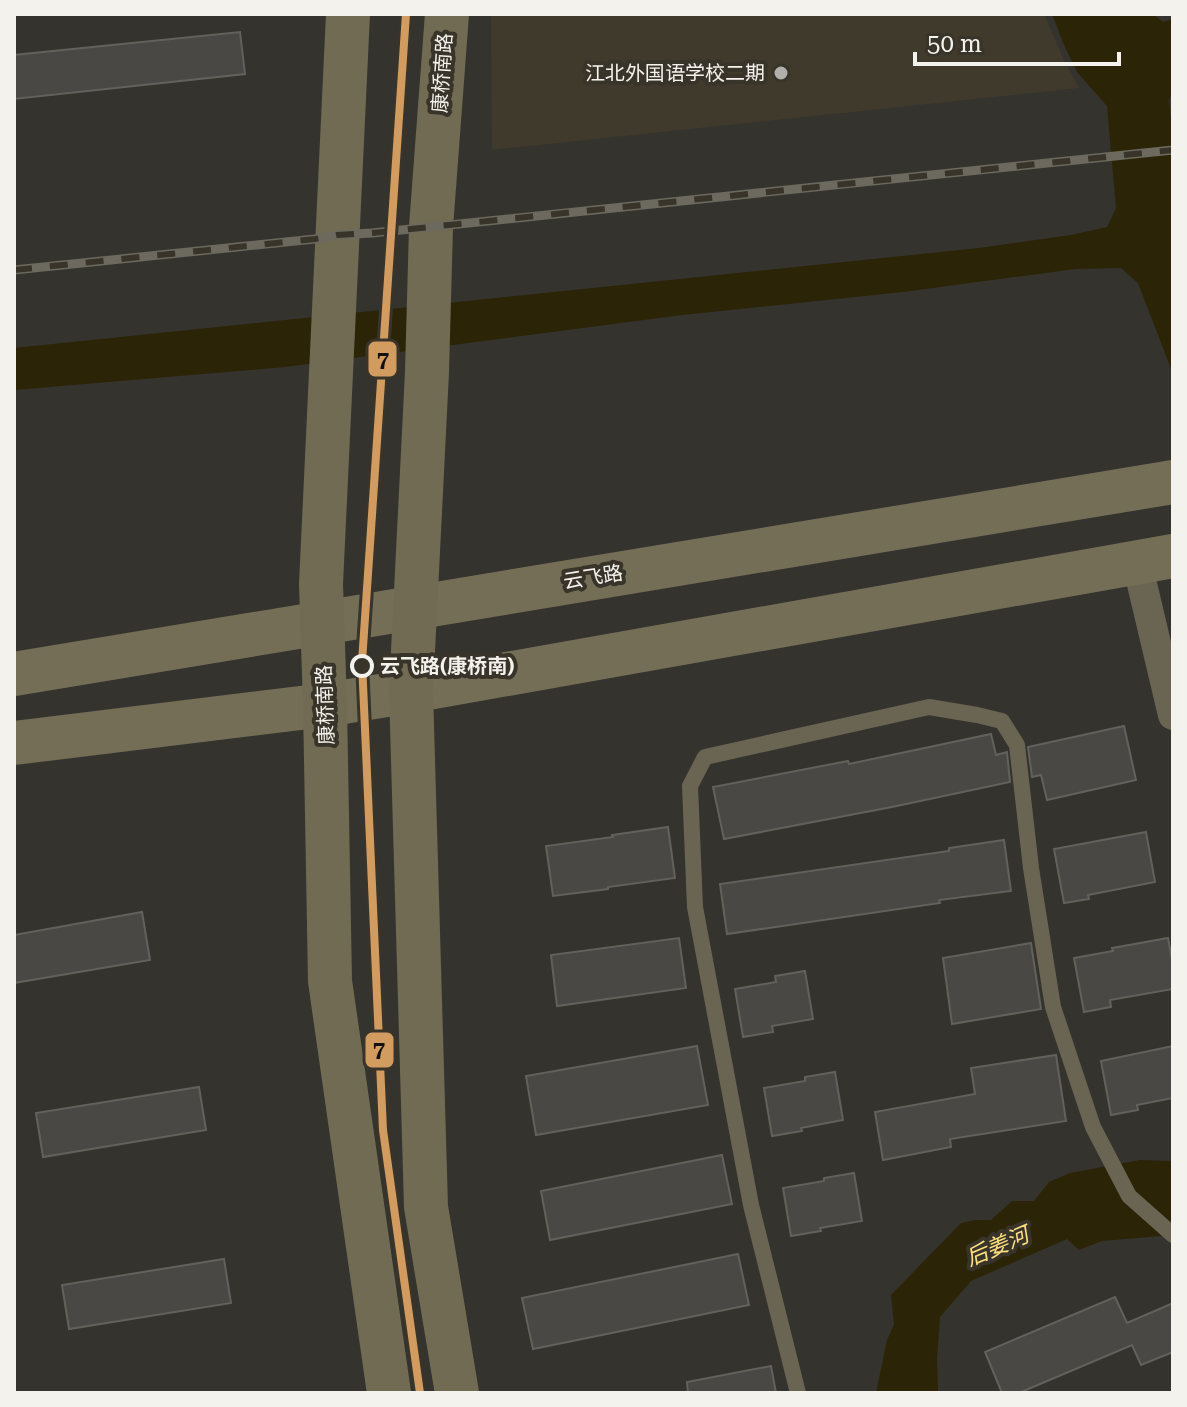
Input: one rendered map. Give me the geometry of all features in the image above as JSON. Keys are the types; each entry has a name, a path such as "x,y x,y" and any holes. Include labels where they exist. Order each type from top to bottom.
{"main road":[{"name":"康桥南路","path":"348,14 321,584 330,981 389,1393"},
{"name":"康桥南路","path":"411,691 431,227 447,14"},
{"name":"云飞路","path":"14,674 1156,484"},
{"path":"14,743 325,705 1161,559"},
{"path":"411,691 426,1207 457,1393"}],"street":[{"path":"1161,559 1173,715"}],"lane":[{"path":"798,1393 751,1205 695,907 690,786 705,757 929,707 1002,721 1017,745 1031,868 1053,1007 1093,1127 1129,1196 1173,1235"}],"shaded area":[{"name":"江北外国语学校二期","path":"491,14 1044,14 1079,88 492,150"}],"water":[{"path":"1052,14 1153,14 1163,22 1173,19 1173,86 1169,101 1173,140 1173,374 1138,283 1121,268 1075,269 903,292 682,315 285,367 14,390 14,348 979,248 1107,227 1116,208 1107,106 1077,72"},
{"name":"后姜河","path":"1140,1160 1173,1161 1173,1235 1102,1241 1079,1250 1067,1239 971,1281 940,1317 938,1393 876,1393 887,1340 894,1325 891,1295 961,1223 991,1220 1012,1201 1034,1201 1049,1182 1070,1173"}],"building":[{"path":"240,32 245,74 14,99 14,55"},
{"path":"1124,726 1136,780 1047,800 1041,775 1032,777 1028,747"},
{"path":"991,734 996,755 1007,752 1010,782 724,839 713,787 848,761 849,764"},
{"path":"668,827 675,878 553,896 546,846"},
{"path":"1146,832 1155,882 1064,903 1054,849"},
{"path":"1004,840 1011,891 727,934 720,884 949,851 949,848"},
{"path":"142,912 150,960 14,983 14,935"},
{"path":"679,938 686,988 557,1006 551,955"},
{"path":"1168,938 1173,989 1110,1000 1111,1007 1084,1012 1074,958"},
{"path":"1031,943 1041,1009 952,1024 943,958"},
{"path":"805,971 813,1019 772,1026 773,1032 743,1037 735,989 776,982 775,976"},
{"path":"697,1046 708,1105 536,1135 526,1076"},
{"path":"1173,1046 1173,1098 1137,1105 1138,1110 1111,1115 1101,1061"},
{"path":"1056,1055 1066,1121 950,1139 951,1147 883,1160 875,1112 975,1094 971,1068"},
{"path":"835,1072 843,1120 772,1136 764,1088"},
{"path":"199,1087 206,1130 43,1157 36,1113"},
{"path":"722,1155 732,1204 550,1240 541,1191"},
{"path":"854,1173 862,1221 791,1236 783,1188"},
{"path":"738,1254 749,1305 533,1349 522,1298"},
{"path":"224,1259 231,1303 69,1329 62,1285"},
{"path":"1115,1297 1127,1323 1173,1303 1173,1352 1141,1365 1132,1345 1019,1393 1002,1393 985,1352"},
{"path":"771,1366 776,1393 688,1393 687,1382"}],"railway":[{"path":"14,270 1173,150"}],"transit line":[{"name":"7","path":"406,14 362,662 383,1130 420,1393"}],"place":[{"name":"江北外国语学校二期","path":"781,73"},
{"name":"云飞路(康桥南)","path":"362,666"}]}
